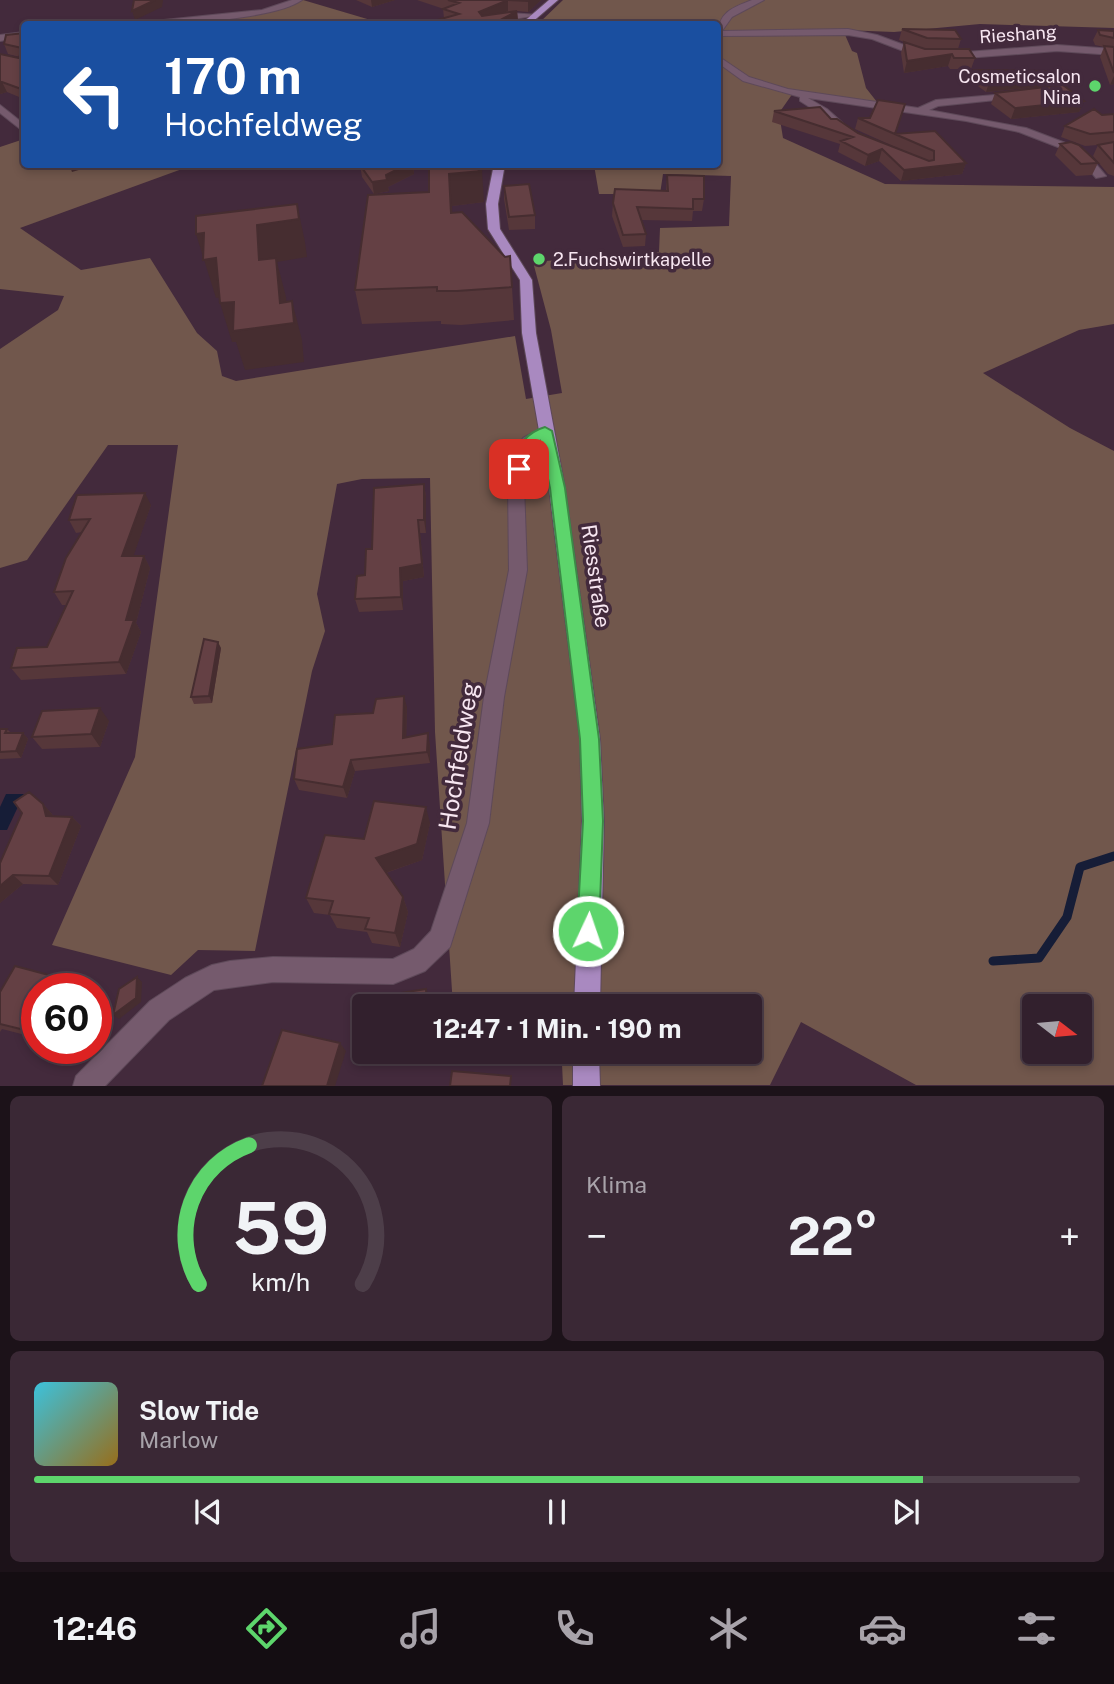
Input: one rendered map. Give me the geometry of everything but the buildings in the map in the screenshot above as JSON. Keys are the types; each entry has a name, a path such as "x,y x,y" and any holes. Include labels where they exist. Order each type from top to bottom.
{"main road":[{"path":"528,21 554,0"},
{"name":"Riesstraße","path":"499,168 492,204 494,229 526,280 529,333 557,488 590,739 593,821 587,994"},
{"path":"586,1064 587,1086"}],"street":[{"path":"162,21 262,12 281,8 298,0"},
{"name":"Rieshang","path":"721,21 760,0"},
{"path":"494,21 509,15 535,15"},
{"name":"Rieshang","path":"721,32 860,33 922,55 953,56 1057,48 1114,52"},
{"path":"3,39 21,36"},
{"path":"721,61 746,79 814,104 848,133 864,142"},
{"path":"787,92 918,111 1022,130 1085,151 1100,176"},
{"path":"918,111 936,103 1032,93"},
{"path":"0,108 21,126"},
{"name":"Hochfeldweg","path":"86,1086 152,1018 181,994 212,978 244,970 401,972 431,953 441,938 478,823 494,696 518,570 516,485 521,454 529,442 545,431"}],"shaded area":[{"path":"303,0 374,21 202,21 244,17 285,8"},
{"path":"563,0 1114,0 1114,28 980,24 894,32 843,30 852,51 857,53 866,88 877,102 793,93 779,113 783,138 885,184 1114,187 1114,324 1079,330 983,373 1070,428 1114,451 1114,1085 916,1085 801,1022 770,1085 563,1085 562,1064 762,1064 762,994 452,994 435,732 430,478 362,479 337,484 317,594 325,631 312,671 255,951 198,950 171,975 52,945 135,757 178,445 108,445 27,560 0,568 0,349 58,310 64,296 0,289 0,147 21,140 21,168 185,168 20,228 81,270 150,258 197,333 217,351 222,376 236,381 515,336 526,399 562,393 551,330 533,262 659,252 660,228 729,226 731,176 663,174 660,194 599,194 595,168 721,168 721,21 541,21"}],"water":[{"path":"6,794 24,794 7,830 0,830 0,807"}],"waterway":[{"path":"993,961 1039,958 1067,917 1080,867 1114,856"}],"place":[{"name":"Cosmeticsalon Nina","path":"1095,86"},
{"name":"2.Fuchswirtkapelle","path":"539,259"}],"route":[{"path":"519,469 521,454 529,442 545,431 557,488 590,739 593,821 588,931"}]}
